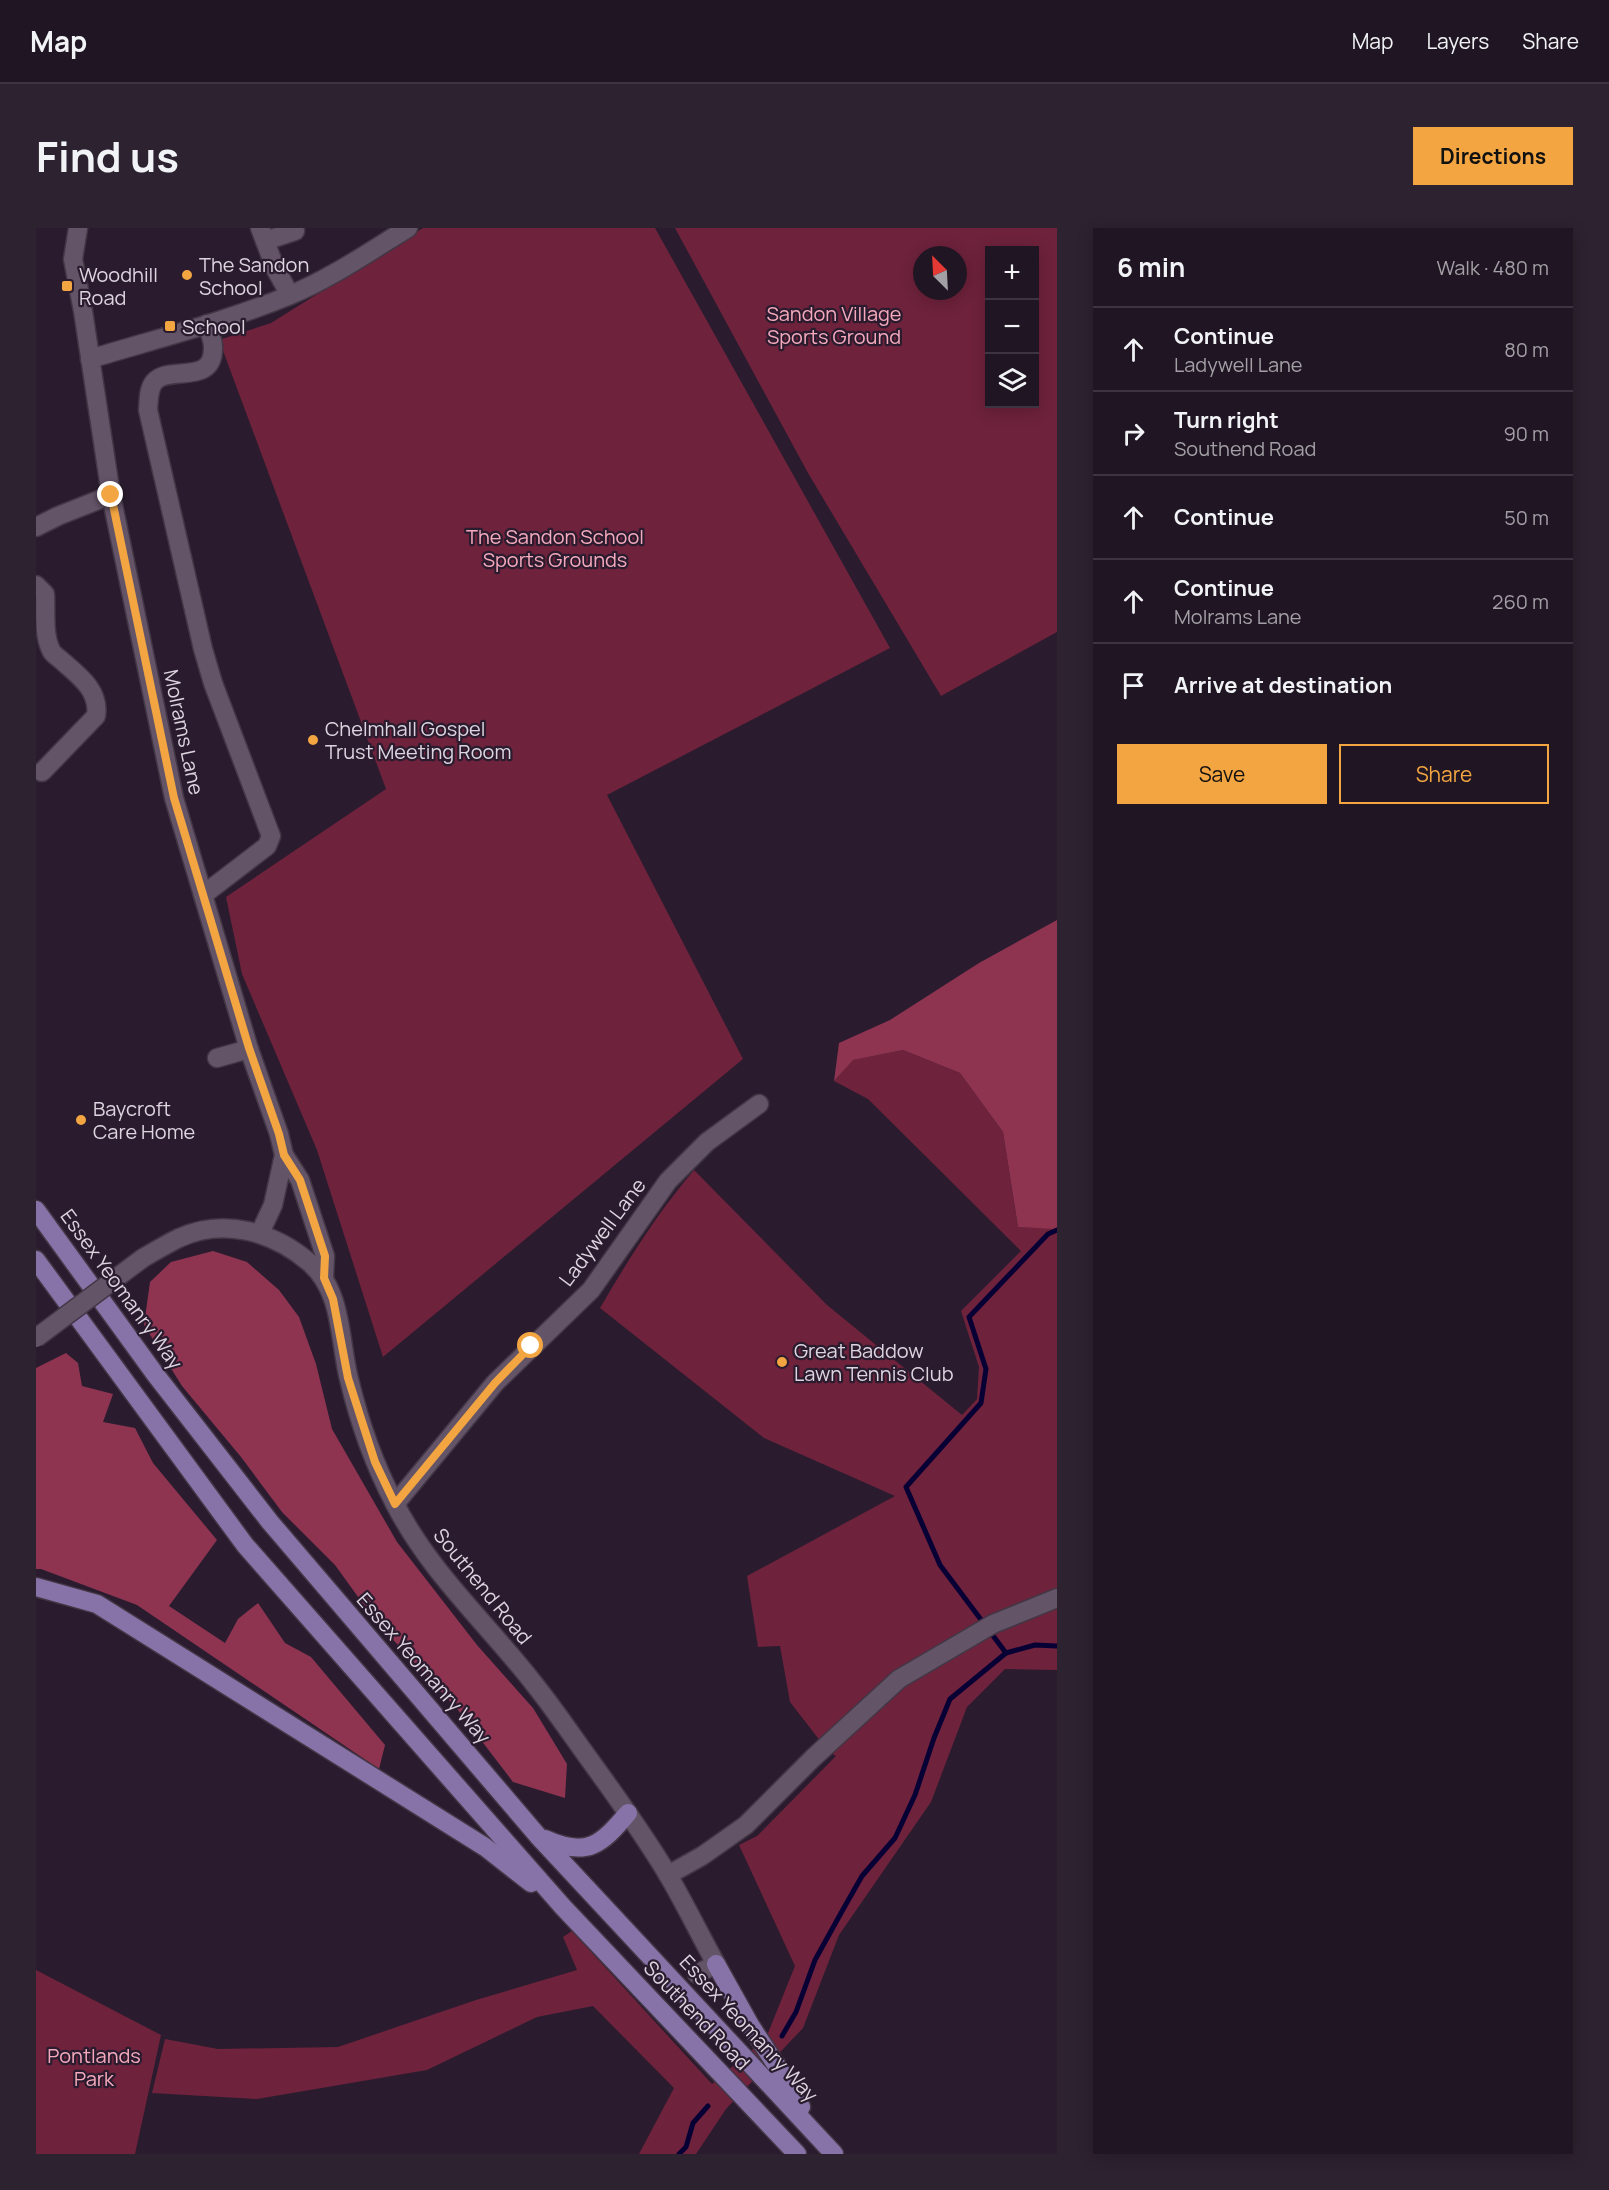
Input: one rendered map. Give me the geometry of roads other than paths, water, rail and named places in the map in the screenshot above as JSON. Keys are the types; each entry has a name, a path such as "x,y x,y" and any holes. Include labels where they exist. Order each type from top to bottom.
{"main road":[{"name":"Essex Yeomanry Way","path":"36,1210 156,1374 270,1522 538,1836 811,2127"},
{"path":"36,1260 245,1545 563,1907"},
{"path":"36,1587 97,1604 485,1847 563,1907"},
{"path":"538,1836 575,1850 592,1845 606,1837 628,1814"},
{"name":"Southend Road","path":"563,1907 797,2154"},
{"path":"716,1964 750,2025 788,2083 811,2127 834,2154"}],"street":[{"name":"Molrams Lane","path":"78,228 73,259 84,311 111,495 174,798 249,1048 284,1155 273,1205 260,1233"},
{"path":"290,295 276,270 262,235 295,231 294,228"},
{"path":"90,359 237,315 290,295 343,268 408,228"},
{"path":"203,895 267,846 271,836 213,683 203,649 148,410 149,392 155,381 165,376 201,371 210,363 213,348 207,324"},
{"path":"36,527 111,495"},
{"path":"36,585 45,594 46,628 51,651 83,679 96,702 96,716 42,772"},
{"path":"217,1058 249,1048"},
{"name":"Ladywell Lane","path":"395,1504 495,1383 591,1290 668,1181 707,1142 759,1104"},
{"path":"284,1155 300,1180 325,1256 324,1278"},
{"name":"Southend Road","path":"36,1338 143,1257 180,1237 204,1230 230,1228 260,1233 287,1245 312,1264 324,1278 333,1299 348,1378 375,1462 395,1504 426,1556 534,1683 628,1814 668,1875 716,1964"},
{"path":"668,1875 702,1856 746,1825 813,1758 899,1679 979,1632 1057,1598"},
{"path":"697,1974 716,1964"}],"waterway":[{"path":"1057,1230 1048,1234 969,1317 986,1369 981,1403 906,1487 940,1565 1006,1653 1035,1645 1057,1646"},
{"path":"782,2036 796,2012 815,1960 862,1876 895,1838 915,1795 950,1699 1006,1653"},
{"path":"679,2154 686,2147 693,2123 708,2106"}],"place":[{"name":"The Sandon School","path":"187,275"},
{"name":"Woodhill Road","path":"67,286"},
{"name":"School","path":"170,326"},
{"name":"Chelmhall Gospel Trust Meeting Room","path":"313,740"},
{"name":"Baycroft Care Home","path":"81,1120"},
{"name":"Great Baddow Lawn Tennis Club","path":"782,1362"}],"park label":[{"name":"Sandon Village Sports Ground","path":"834,324"},
{"name":"The Sandon School Sports Grounds","path":"555,548"},
{"name":"Pontlands Park","path":"94,2066"}]}
